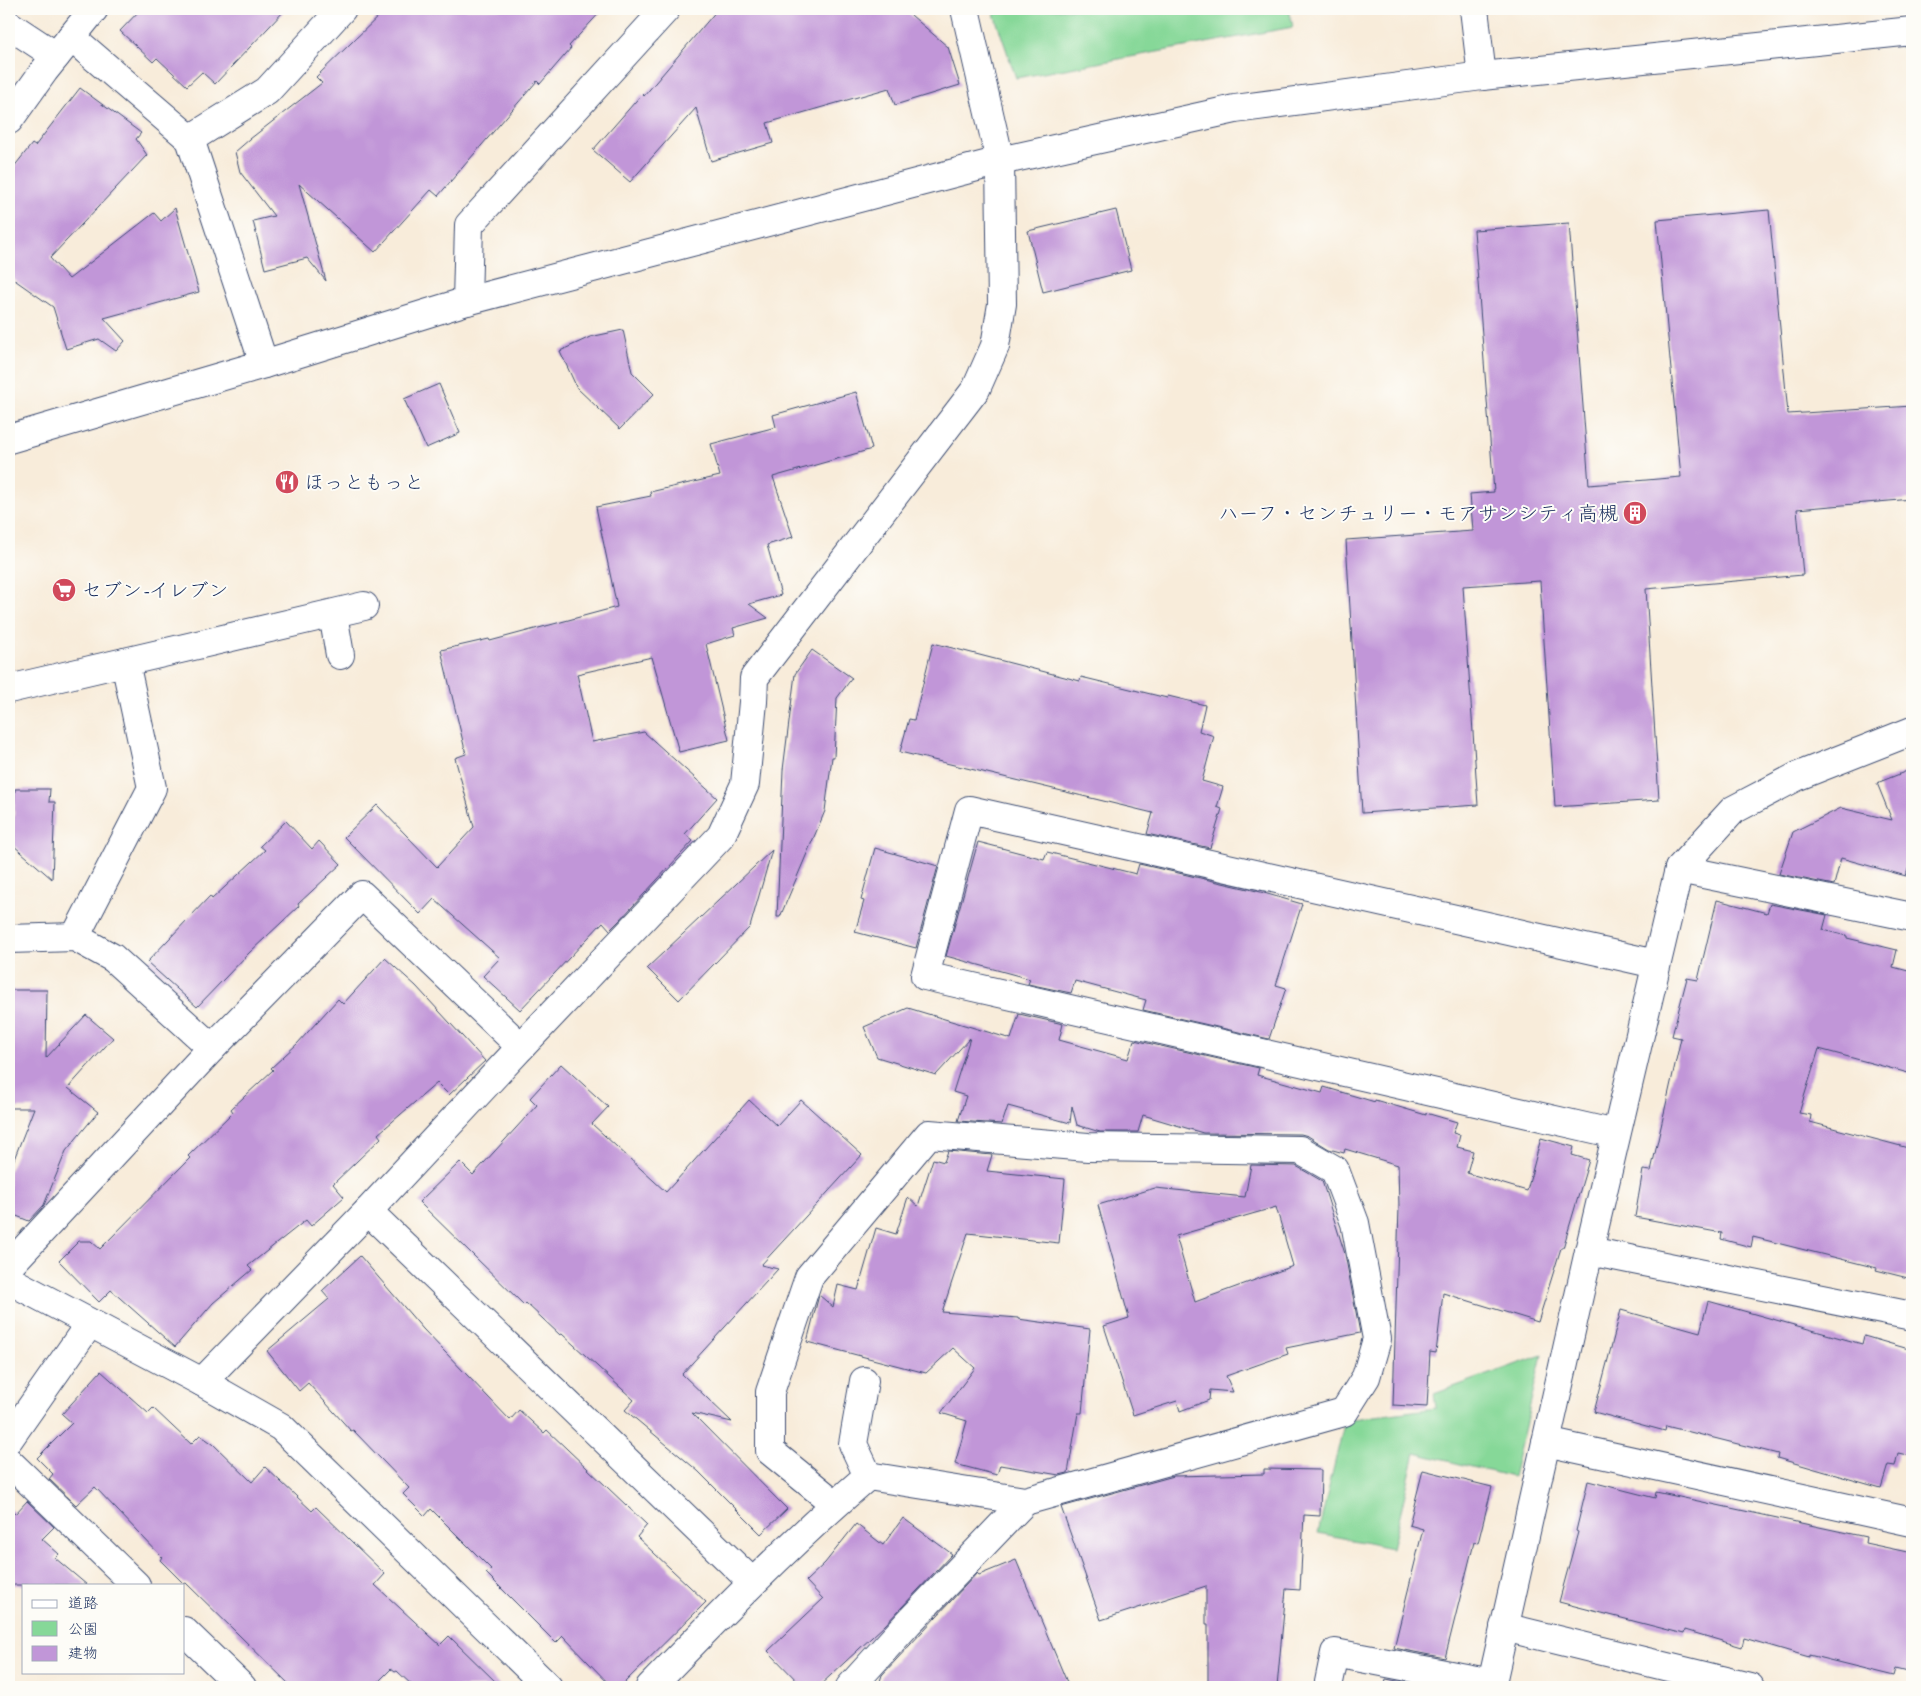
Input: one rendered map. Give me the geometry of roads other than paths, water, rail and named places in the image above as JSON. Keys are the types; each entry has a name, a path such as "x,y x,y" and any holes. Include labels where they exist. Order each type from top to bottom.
{"street":[{"path":"9,120 63,46 94,9"},
{"path":"190,139 267,90 342,9"},
{"path":"467,301 469,225 666,9"},
{"path":"202,1382 368,1212 721,836 745,784 754,678 976,389 994,346 1002,304 1000,161 965,9"},
{"path":"1474,9 1482,76"},
{"path":"9,25 63,46 190,139 264,364"},
{"path":"9,439 264,364 467,301 1000,161 1235,109 1482,76 1912,31"},
{"path":"9,689 364,606"},
{"path":"333,614 340,655"},
{"path":"76,936 152,788 125,662"},
{"path":"1328,1687 1335,1653 1492,1685 1589,1251 1678,869 1732,810 1798,776 1912,731"},
{"path":"1616,1134 926,976 969,810 1656,964"},
{"path":"1678,869 1912,917"},
{"path":"9,1266 212,1048 362,895 521,1047"},
{"path":"9,939 76,936 113,958 212,1048"},
{"path":"650,1687 752,1582 835,1504 868,1476 1025,1501 1344,1412 1366,1377 1377,1339 1355,1223 1335,1170 1300,1150 1088,1147 929,1134 809,1277 770,1392 770,1451 835,1504"},
{"path":"368,1212 752,1582"},
{"path":"1589,1251 1912,1316"},
{"path":"9,1280 202,1382 281,1427 548,1687"},
{"path":"9,1439 90,1323"},
{"path":"864,1381 854,1444 868,1476"},
{"path":"1546,1442 1912,1522"},
{"path":"9,1462 135,1584"},
{"path":"850,1687 908,1623 1025,1501"},
{"path":"1504,1627 1750,1687"},
{"path":"185,1632 242,1687"}],"place":[{"name":"ほっともっと","path":"287,482"},
{"name":"ハーフ・センチュリー・モアサンシティ高槻","path":"1635,513"},
{"name":"セブン-イレブン","path":"64,590"}]}
